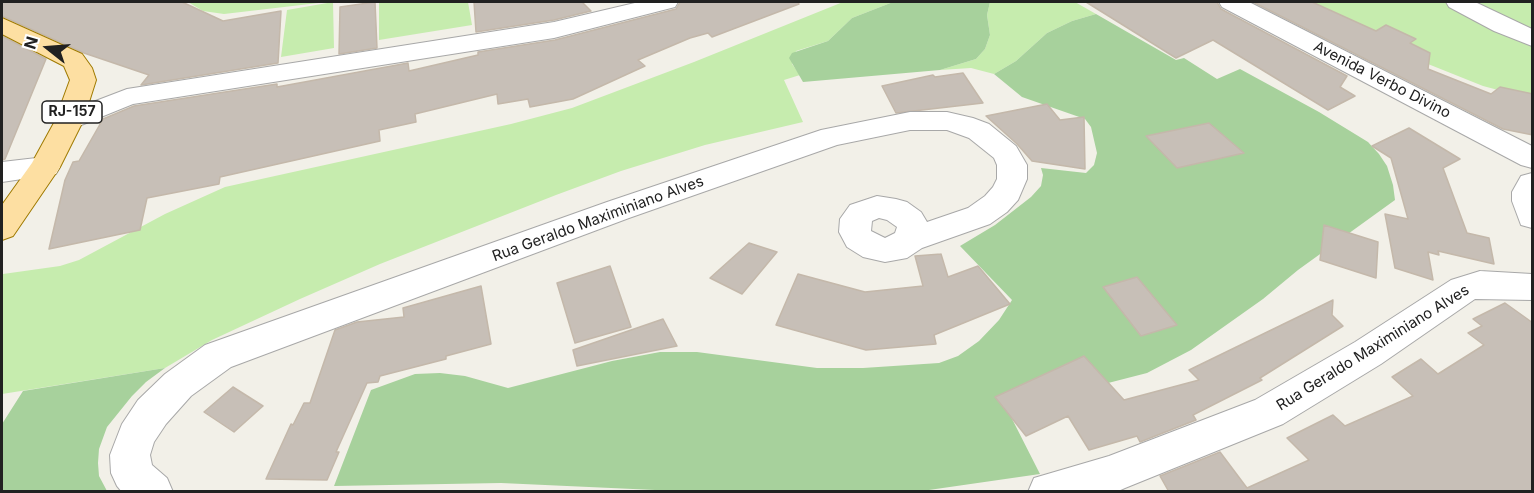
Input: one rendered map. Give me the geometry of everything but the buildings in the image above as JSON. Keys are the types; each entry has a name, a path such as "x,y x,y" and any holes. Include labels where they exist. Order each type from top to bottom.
{"main road":[{"name":"RJ-157","path":"2,25 73,60 83,80 69,121 45,167 2,228"}],"street":[{"path":"69,121 127,97 554,30 666,2"},
{"name":"Avenida Verbo Divino","path":"1231,2 1533,158"},
{"path":"1458,2 1495,22 1533,38"},
{"path":"80,90 127,97"},
{"name":"Rua Geraldo Maximiniano Alves","path":"152,492 144,487 132,473 130,455 136,435 152,412 178,385 197,369 218,356 618,210 831,137 910,121 947,121 963,124 979,131 1006,153 1012,165 1012,179 1007,192 996,204 979,216 910,240"},
{"path":"2,172 45,167"},
{"path":"1533,183 1528,192 1533,217"},
{"name":"Rua Geraldo Maximiniano Alves","path":"1049,492 1110,475 1269,412 1368,353 1463,290 1480,284 1533,287"}],"green space":[{"path":"188,2 327,2 224,14 203,11"},
{"path":"333,2 334,48 281,57 287,10"},
{"path":"379,2 468,2 472,25 379,40"},
{"path":"843,2 893,2 852,18 828,41 796,51 792,64 800,75 784,80 803,122 705,145 621,171 556,195 380,264 300,299 212,340 165,368 2,394 3,274 60,266 79,260 165,214 225,187 511,124 572,108"},
{"path":"893,2 990,2 987,15 990,35 985,49 976,59 940,70 803,82 789,58 792,53 828,41 852,18"},
{"path":"990,2 1075,2 1096,14 1072,21 1047,33 1016,61 994,74 971,68 940,70 976,59 985,49 990,35 987,15"},
{"path":"1311,2 1532,2 1532,99 1483,86 1418,60"},
{"path":"1096,14 1176,60 1184,58 1217,79 1240,69 1368,142 1387,166 1395,200 1191,350 1147,373 1007,409 1040,474 915,492 699,492 501,483 334,486 371,390 415,374 440,373 465,376 508,388 612,361 660,352 697,352 817,368 863,368 939,363 958,356 979,341 999,320 1012,300 960,246 995,225 1031,197 1041,186 1043,175 1041,168 1086,173 1094,165 1097,153 1091,127 1085,119 1022,97 994,74 1016,61 1047,33 1072,21"},
{"path":"165,368 132,396 107,427 99,449 98,463 99,476 107,491 2,491 2,424 23,391"}]}
